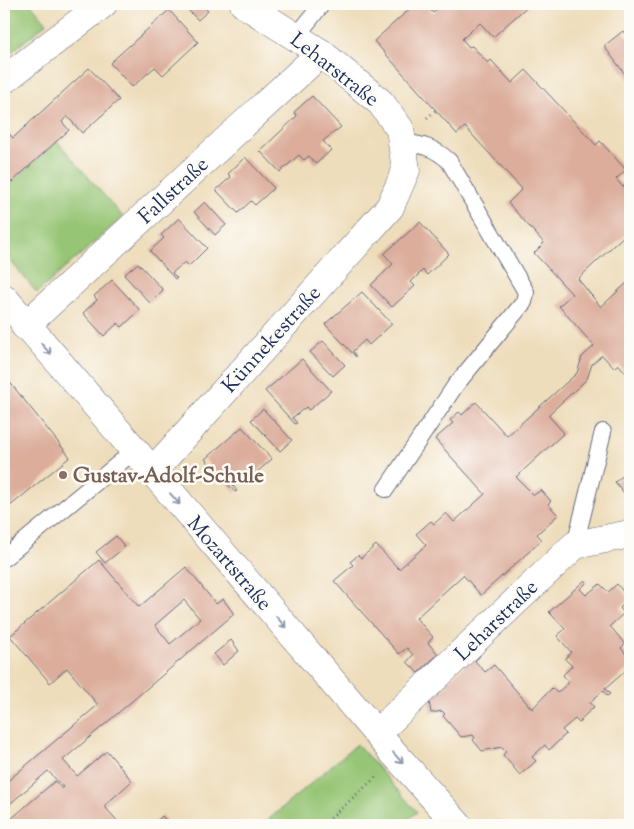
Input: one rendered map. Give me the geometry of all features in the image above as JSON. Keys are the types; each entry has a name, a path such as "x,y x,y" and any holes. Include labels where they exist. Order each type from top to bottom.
{"street":[{"path":"4,80 103,4"},
{"name":"Leharstraße","path":"244,4 321,53 381,103 400,130 406,170 390,207"},
{"name":"Fallstraße","path":"25,326 321,53"},
{"name":"Künnekestraße","path":"152,472 390,207"},
{"name":"Mozartstraße","path":"4,298 25,326 376,733 458,825"},
{"path":"575,545 630,534"},
{"name":"Leharstraße","path":"376,733 575,545"}],"lane":[{"path":"296,37 322,4"},
{"path":"386,489 455,386 524,302 526,292 449,161 439,151 428,146 402,142"},
{"path":"575,545 603,432"},
{"path":"4,558 134,451"}],"path":[{"path":"323,825 397,757"}],"green space":[{"path":"4,4 31,4 47,23 4,58"},
{"path":"57,141 123,217 37,293 4,253 4,183 8,178 12,182"},
{"path":"357,744 417,812 401,825 262,825"}],"building":[{"path":"182,4 201,4 208,11 198,20"},
{"path":"415,4 425,4 433,13 443,4 530,4 493,37 480,23 462,39 469,47 472,46 488,63 491,60 512,83 526,70 596,145 600,141 626,170 616,179 623,187 626,184 630,188 630,230 578,279 601,307 630,280 630,372 627,374 618,364 614,368 602,355 592,364 587,379 548,415 564,433 516,477 534,495 541,490 551,501 548,504 558,515 537,534 542,540 481,595 463,575 416,618 433,637 428,643 438,654 418,673 407,662 413,655 407,648 399,654 334,581 353,565 350,562 358,555 361,558 376,545 399,569 426,545 416,534 431,521 434,524 446,513 454,522 485,494 435,439 453,423 450,420 459,412 462,415 476,402 507,436 577,373 582,357 594,346 559,306 572,294 534,253 544,243 508,203 522,189 465,127 457,134 374,41"},
{"path":"169,10 198,42 163,75 155,67 132,87 110,63"},
{"path":"623,31 630,40 630,81 604,46"},
{"path":"89,68 119,100 82,133 67,116 62,122 69,130 12,182 8,178 4,183 5,130 13,138"},
{"path":"312,96 341,127 323,141 331,150 316,164 309,156 304,160 299,155 280,172 260,151 297,116 294,112"},
{"path":"245,157 274,188 255,205 251,201 238,213 216,190 231,177 228,174"},
{"path":"205,202 226,225 215,235 194,212"},
{"path":"179,218 207,248 189,266 185,262 172,273 177,278 175,279 150,251 164,238 161,235"},
{"path":"420,222 449,254 427,275 423,270 411,282 415,286 392,307 371,285 393,264 384,254"},
{"path":"138,263 163,290 150,303 124,275"},
{"path":"112,280 140,310 122,327 118,323 104,336 83,313 97,300 94,296"},
{"path":"362,292 392,324 369,345 365,340 353,351 356,357 325,324"},
{"path":"323,341 345,365 333,376 310,352"},
{"path":"302,359 331,391 309,410 306,407 292,418 297,423 295,424 265,391"},
{"path":"4,375 70,457 4,511"},
{"path":"263,409 292,440 280,451 251,420"},
{"path":"242,427 272,459 249,479 245,475 233,486 237,491 235,492 205,459"},
{"path":"630,470 630,500 615,482"},
{"path":"116,536 125,547 105,563 96,552"},
{"path":"99,560 139,607 186,567 216,604 223,599 234,614 63,760 77,776 107,751 132,781 104,806 121,825 4,825 55,781 62,789 63,787 48,771 4,809 4,784 98,705 67,668 50,683 10,636","holes":["184,600 200,619 170,644 155,625"]},
{"path":"585,580 587,582 580,589 586,595 600,584 608,592 617,584 630,600 630,605 627,601 620,608 624,613 610,626 625,644 621,648 630,659 630,667 605,689 610,694 607,696 603,691 590,702 594,707 580,720 582,721 579,723 575,719 562,730 566,734 549,750 545,745 532,757 536,761 520,775 503,755 506,751 502,747 482,751 473,740 475,738 473,735 461,737 443,716 445,714 442,711 431,713 429,701 448,685 446,683 478,653 480,656 475,661 485,672 494,665 532,709 552,688 557,693 569,682 563,675 572,666 565,659 571,652 557,636 565,629 549,612"},
{"path":"231,640 239,651 223,665 214,654"},
{"path":"162,816 170,825 152,825"}],"place":[{"name":"Gustav-Adolf-Schule","path":"63,475"}]}
